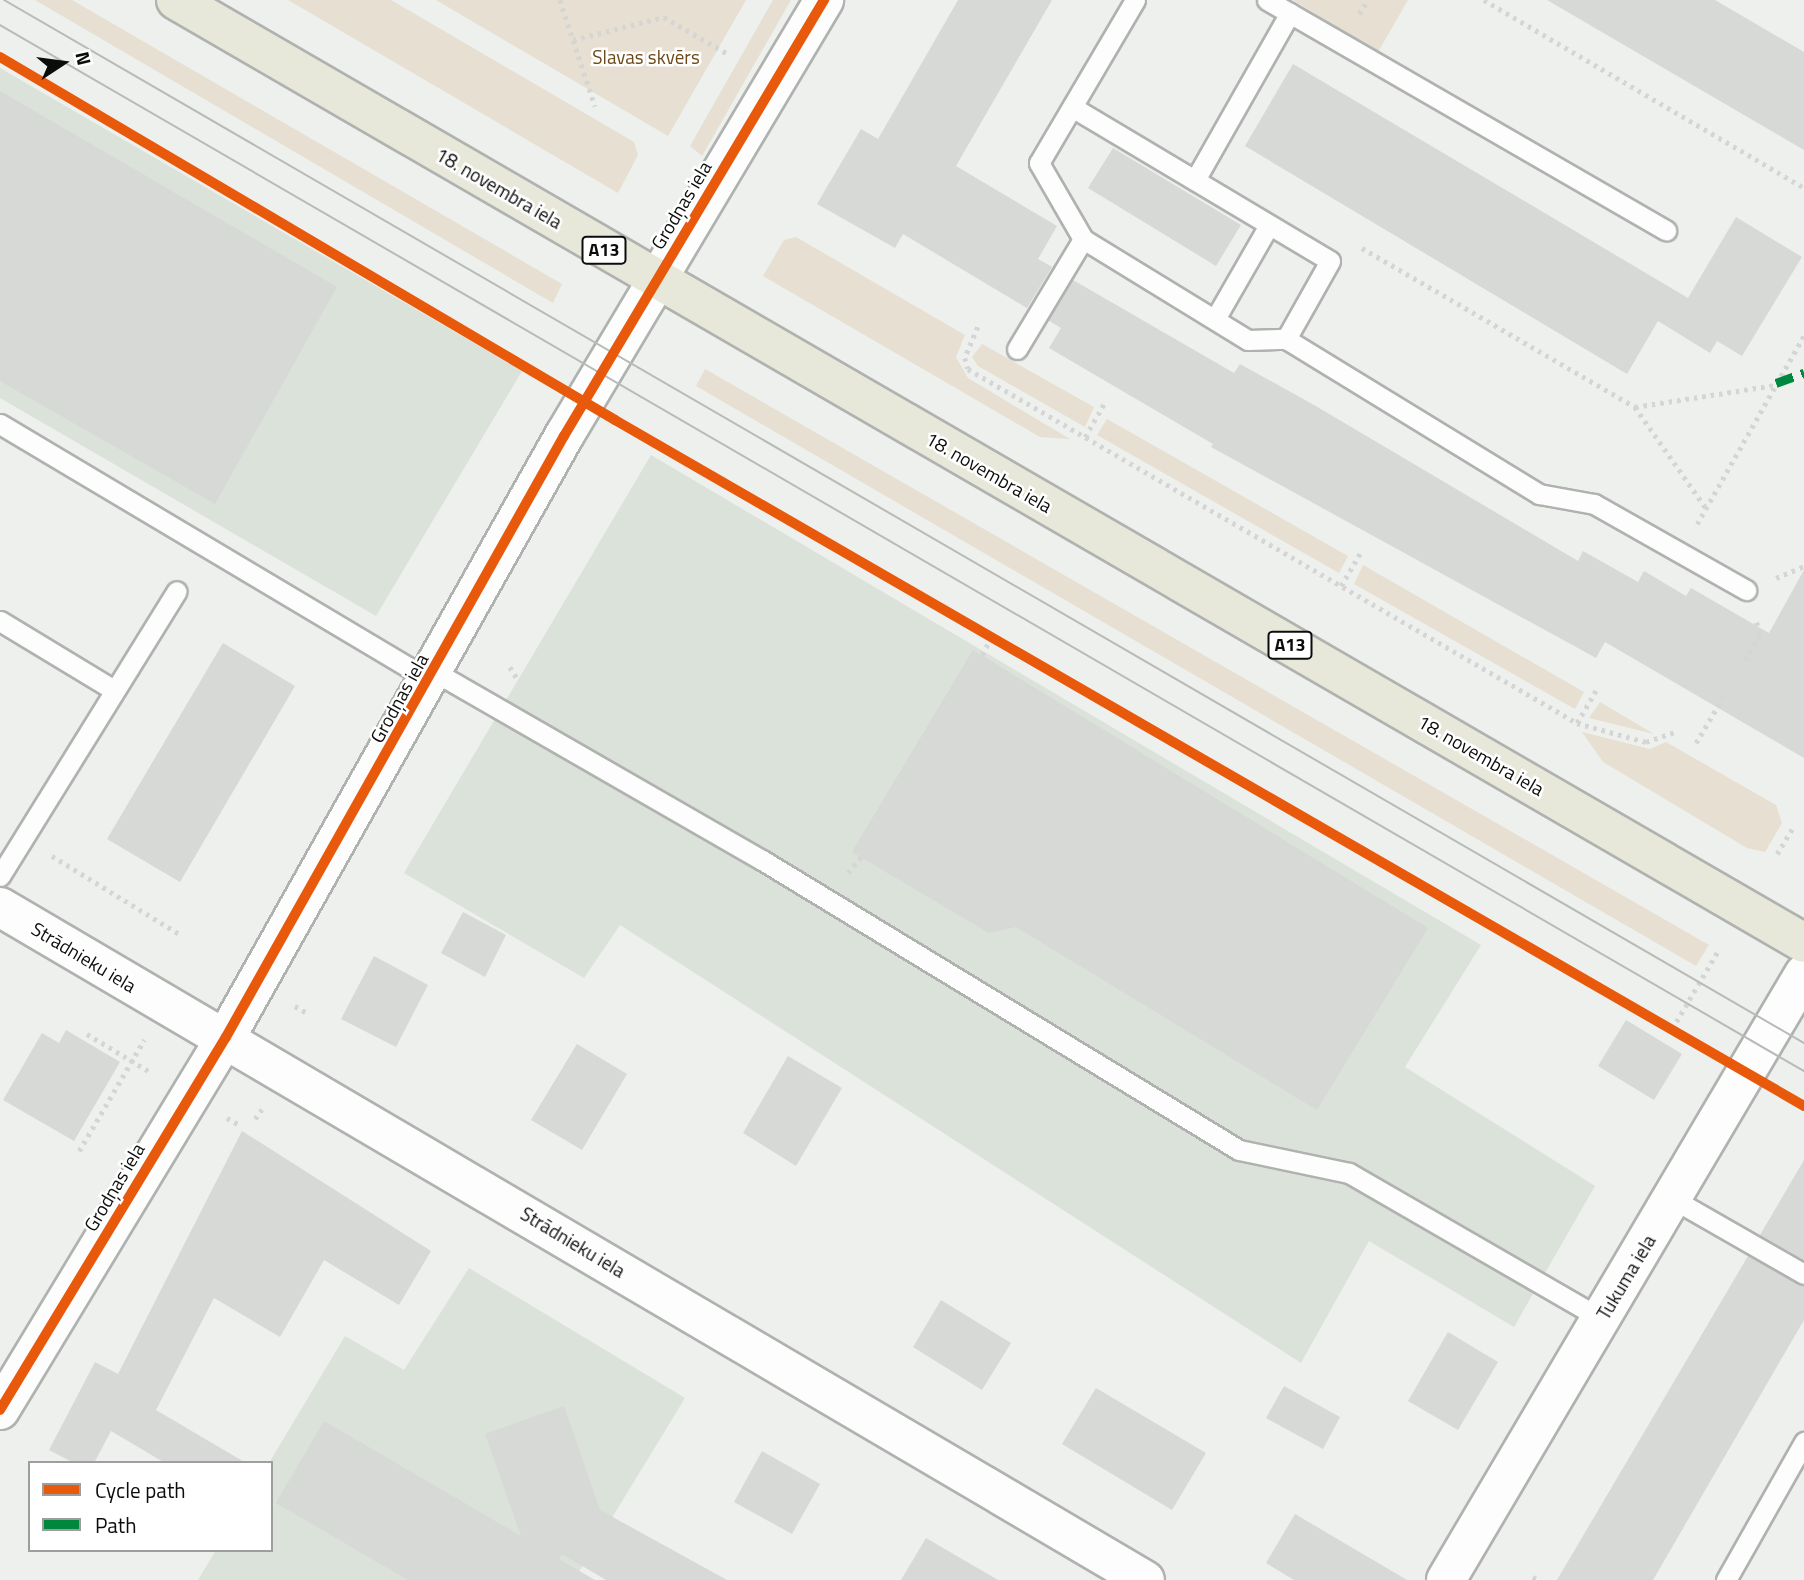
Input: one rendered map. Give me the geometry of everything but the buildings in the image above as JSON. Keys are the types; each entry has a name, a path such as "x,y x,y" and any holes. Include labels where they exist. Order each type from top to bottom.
{"main road":[{"name":"18. novembra iela","path":"176,0 656,281 1804,943"}],"street":[{"name":"Grodņas iela","path":"0,1410 226,1037 656,281 824,0"},
{"name":"Strādnieku iela","path":"0,907 226,1037 1145,1580"},
{"name":"Tukuma iela","path":"1447,1580 1804,974"}],"lane":[{"path":"1135,0 1039,163 1083,239 1248,340 1286,340 1539,494 1594,504 1746,590"},
{"path":"1267,0 1666,230"},
{"path":"1195,180 1290,13"},
{"path":"1072,107 1330,261 1286,340"},
{"path":"1214,319 1269,225"},
{"path":"1017,349 1083,239"},
{"path":"0,424 432,676 762,860 1239,1150 1349,1173 1600,1318"},
{"path":"0,876 177,592"},
{"path":"0,621 114,690"},
{"path":"1673,1199 1804,1274"},
{"path":"1726,1580 1804,1442"}],"path":[{"path":"560,0 595,106"},
{"path":"1484,0 1804,188"},
{"path":"573,40 664,18 728,54"},
{"path":"1350,241 1635,407 1706,508"},
{"path":"978,327 965,358 968,369 1085,438 1577,723 1646,742 1675,733"},
{"path":"1681,553 1804,336"},
{"path":"1635,407 1775,385"},
{"path":"1085,438 1105,402"},
{"path":"1341,586 1362,550"},
{"path":"982,655 992,635"},
{"path":"1577,723 1598,687"},
{"path":"1696,743 1723,697"},
{"path":"1777,854 1792,829"},
{"path":"23,838 181,935"},
{"path":"1672,1028 1718,951"},
{"path":"295,1006 307,1013"},
{"path":"87,1034 152,1073"},
{"path":"79,1151 144,1040"},
{"path":"227,1118 238,1124"}],"shaded area":[{"path":"0,68 522,371 376,616 0,398"},
{"path":"651,455 1481,945 1405,1067 1595,1186 1514,1327 1369,1241 1301,1363 620,925 584,978 404,873"},
{"path":"469,1268 685,1398 574,1580 198,1580 215,1552 273,1552 273,1461 270,1461 345,1336 404,1370"}],"green space":[{"path":"35,0 72,0 562,284 553,303"},
{"path":"288,0 391,0 634,142 638,155 618,193"},
{"name":"Slavas skvērs","path":"436,0 746,0 668,136"},
{"path":"773,0 791,0 702,156 690,146"},
{"path":"1293,0 1408,0 1378,52"},
{"path":"796,237 965,335 956,357 968,378 1070,439 1040,437 763,276 784,240"},
{"path":"982,344 1094,407 1085,427 978,366 972,357"},
{"path":"705,369 1709,945 1696,966 696,386"},
{"path":"1107,419 1348,556 1339,573 1097,435"},
{"path":"1363,565 1584,692 1575,709 1354,584"},
{"path":"1600,702 1654,734 1589,718"},
{"path":"1582,732 1650,749 1666,742 1776,805 1782,823 1765,852 1747,848 1603,762"}],"tram line":[{"path":"4,0 1804,1043"},
{"path":"0,25 1804,1071"}],"marked path":[{"path":"1776,383 1804,373"}],"cycle path":[{"path":"0,1410 226,1037 564,436 824,0"},
{"path":"0,57 615,420 1804,1106"}]}
